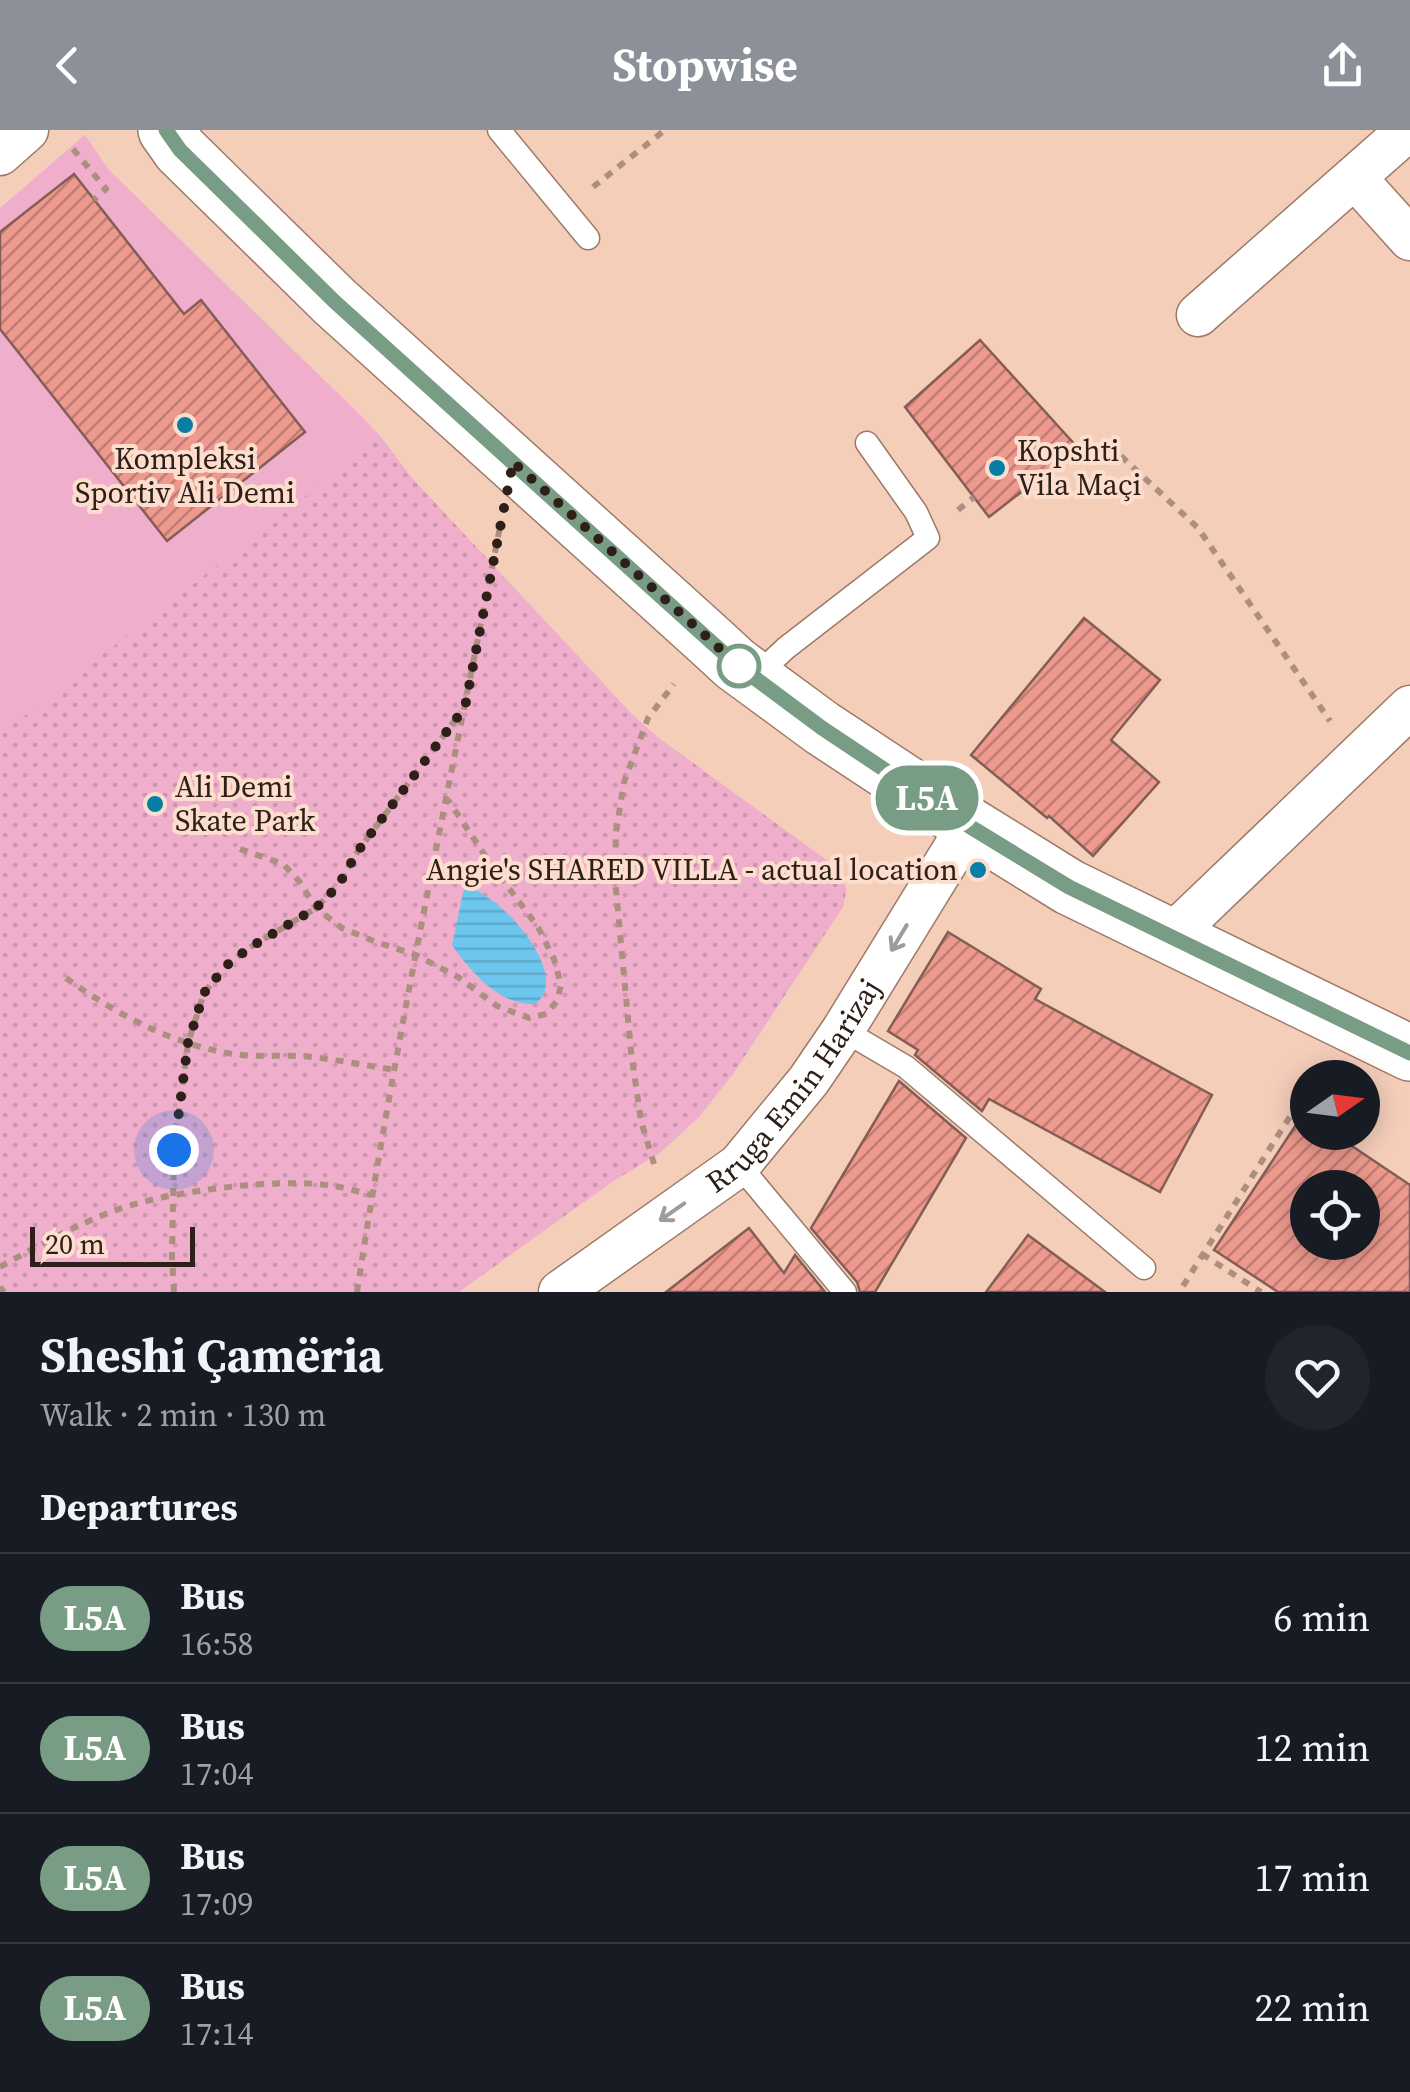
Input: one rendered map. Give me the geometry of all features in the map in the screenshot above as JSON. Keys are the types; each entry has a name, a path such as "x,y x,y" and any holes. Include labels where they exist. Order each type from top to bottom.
{"main road":[{"path":"166,130 180,150 335,302 709,640 822,728 1069,887 1410,1053"}],"street":[{"path":"0,154 27,130"},
{"path":"1198,315 1408,130"},
{"path":"1355,178 1410,239"},
{"path":"1171,936 1410,708"},
{"name":"Rruga Emin Harizaj","path":"560,1292 739,1165 809,1080 843,1030 969,826"}],"lane":[{"path":"499,130 588,238"},
{"path":"755,678 786,648 928,538 916,512 867,443"},
{"path":"843,1030 906,1067 1144,1268"},
{"path":"739,1165 845,1292"}],"path":[{"path":"564,210 665,130"},
{"path":"72,147 106,189 94,200"},
{"path":"1121,456 1198,528 1356,759"},
{"path":"357,1292 416,955 513,462"},
{"path":"955,512 974,496"},
{"path":"668,1215 641,1121 636,1086 618,928 616,832 624,782 648,718 709,640"},
{"path":"174,1292 174,1150 188,1043 204,993 226,966 316,908 338,886 358,851 465,707"},
{"path":"240,849 283,864 316,908 342,928 416,955 515,1014 529,1018 546,1014 557,1001 561,985 554,959 538,927 490,864 448,799"},
{"path":"66,978 105,1006 188,1043 234,1054 309,1056 396,1070"},
{"path":"1180,1292 1290,1116"},
{"path":"0,1267 59,1234 106,1214 174,1196 236,1186 286,1184 332,1185 372,1195"},
{"path":"1202,1254 1261,1292"}],"shaded area":[{"path":"85,135 109,170 358,413 411,477 0,1265 0,208"},
{"path":"381,437 411,477 632,714 656,736 835,866 845,885 843,907 733,1074 699,1117 661,1152 609,1184 459,1292 0,1292 0,735"}],"water":[{"path":"465,884 505,911 534,947 546,984 535,1004 498,993 477,976 452,945"}],"building":[{"path":"74,174 184,314 201,300 305,432 167,541 0,329 0,232"},
{"path":"980,340 1078,448 989,517 905,407"},
{"path":"1084,618 1160,680 1111,740 1159,782 1093,856 971,755"},
{"path":"948,932 1041,989 1035,999 1212,1095 1160,1192 989,1099 982,1111 915,1055 918,1050 888,1031"},
{"path":"899,1081 966,1138 875,1292 860,1292 857,1282 811,1228"},
{"path":"1290,1134 1290,1150 1358,1150 1410,1185 1410,1292 1278,1292 1214,1250"},
{"path":"749,1228 784,1273 795,1255 825,1292 666,1292"},
{"path":"1028,1235 1105,1292 986,1292"}],"bus line":[{"name":"L5A","path":"166,130 180,150 335,302 736,664 822,728 1069,887 1410,1053"}],"place":[{"name":"Kompleksi Sportiv Ali Demi","path":"185,425"},
{"name":"Kopshti Vila Maçi","path":"997,468"},
{"name":"Ali Demi Skate Park","path":"155,804"},
{"name":"Angie's SHARED VILLA - actual location","path":"978,870"}],"route":[{"path":"174,1150 188,1043 204,993 226,966 305,916 338,886 358,851 465,707 513,462 739,666"}]}
